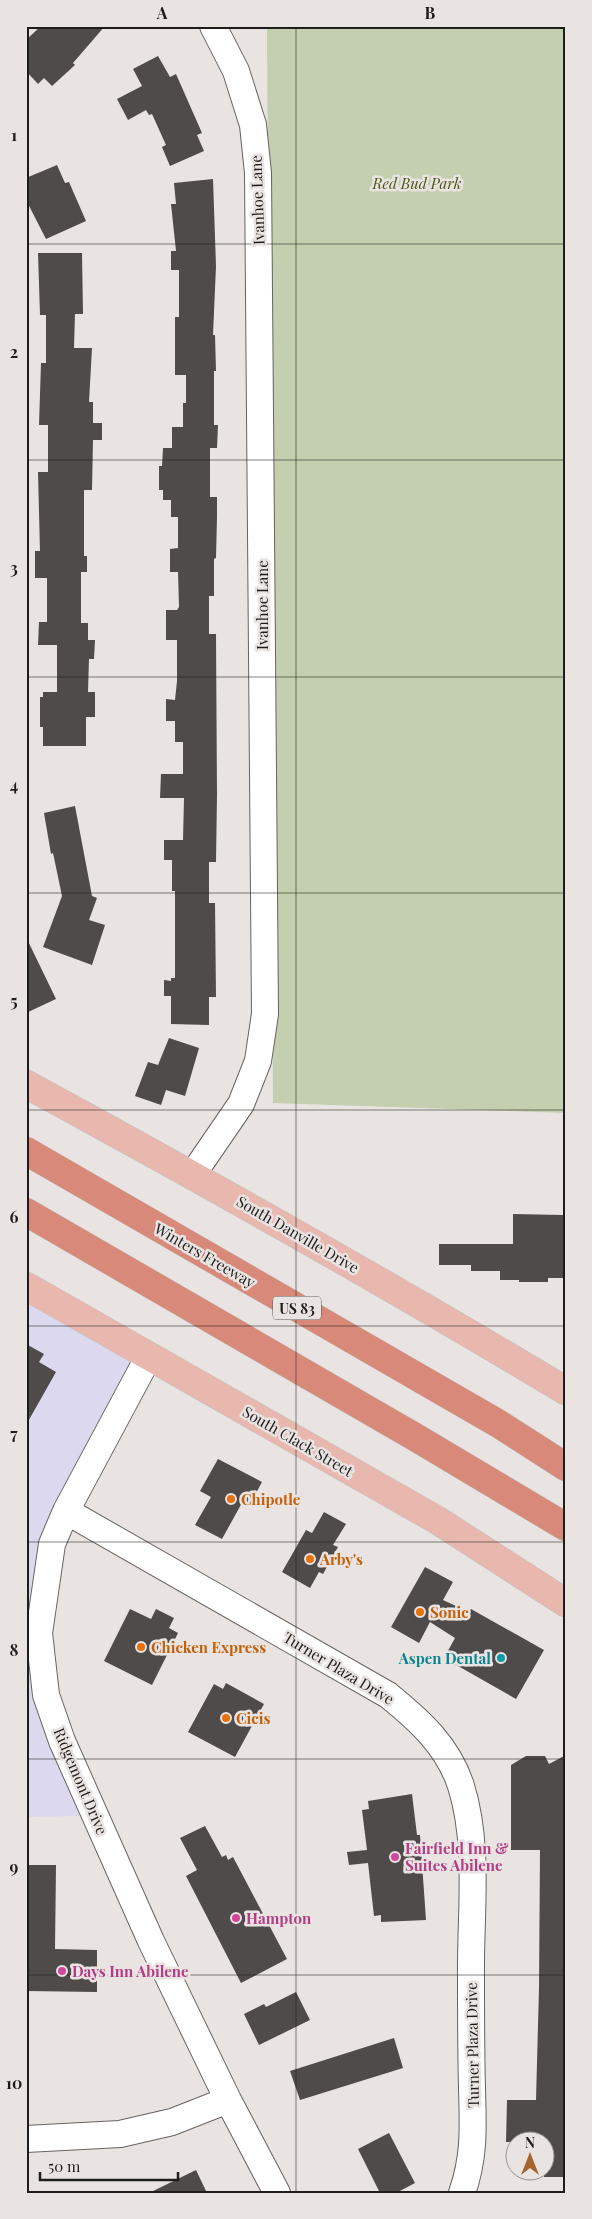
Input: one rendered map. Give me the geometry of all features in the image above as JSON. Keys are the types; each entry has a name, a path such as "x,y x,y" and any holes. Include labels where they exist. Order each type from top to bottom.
{"highway":[{"name":"Winters Freeway","path":"26,1150 491,1419 566,1467"},
{"path":"26,1212 566,1527"}],"main road":[{"name":"South Danville Drive","path":"26,1084 193,1174 439,1315 566,1391"},
{"name":"South Clack Street","path":"26,1286 436,1520 566,1603"}],"street":[{"name":"Ivanhoe Lane","path":"193,1174 241,1104 258,1061 266,1014 258,173 253,125 236,71 212,26"},
{"name":"Ridgemont Drive","path":"150,1356 66,1511 52,1544 39,1633 46,1695 62,1741 151,1941 228,2100 277,2193"},
{"name":"Turner Plaza Drive","path":"66,1511 388,1696 424,1725 444,1752 460,1784 467,1811 472,1859 471,1953 474,2136 469,2174 462,2193"},
{"path":"26,2139 120,2134 172,2122 228,2100"}],"shaded area":[{"path":"26,1294 138,1359 45,1532 27,1653 79,1816 26,1817"}],"green space":[{"name":"Red Bud Park","path":"267,26 566,26 566,1113 273,1103"}],"building":[{"path":"41,26 105,26 73,63 75,65 52,86 44,78 38,84 26,71 26,40"},
{"path":"158,56 170,77 176,74 202,133 197,135 204,151 170,166 162,147 166,145 152,114 149,115 146,110 128,120 117,99 142,86 133,69"},
{"path":"57,165 65,183 69,182 86,221 46,239 26,200 26,178"},
{"path":"213,179 216,266 213,335 215,335 216,371 214,371 214,425 218,425 217,448 210,448 210,497 217,497 217,517 214,596 209,596 209,634 216,634 217,795 216,862 209,862 209,903 215,903 216,997 209,997 209,1025 171,1024 171,996 164,996 164,980 171,981 171,978 175,978 175,891 172,891 172,860 164,860 164,840 183,840 184,798 160,798 161,774 183,774 183,742 175,742 175,721 166,721 166,699 175,700 177,681 177,640 166,640 166,610 177,610 179,607 178,572 170,572 170,549 178,548 178,517 171,517 171,500 163,500 163,490 159,490 159,466 162,466 163,448 172,448 172,427 183,427 183,403 186,403 186,375 175,375 175,317 179,317 179,270 171,270 171,251 176,251 171,204 176,204 174,183"},
{"path":"38,253 82,253 83,314 75,314 74,348 92,348 89,402 93,402 93,423 102,423 102,440 93,440 92,490 84,490 84,556 87,556 87,572 81,572 81,623 88,623 88,640 95,640 94,659 89,659 88,692 95,692 95,717 86,717 86,746 43,746 43,727 40,727 40,697 43,697 43,692 57,692 57,645 38,645 39,622 47,622 47,578 35,578 35,551 40,551 38,472 48,472 48,425 39,425 41,363 46,363 46,315 40,315"},
{"path":"75,806 92,896 97,898 89,920 105,925 92,965 43,947 62,896 53,853 51,854 44,813"},
{"path":"26,937 56,999 26,1013"},
{"path":"169,1038 199,1048 185,1096 166,1090 161,1105 135,1096 148,1062 158,1065"},
{"path":"513,1214 563,1215 563,1278 548,1278 548,1282 519,1282 519,1280 500,1280 500,1271 471,1271 471,1265 439,1265 439,1244 513,1244"},
{"path":"26,1344 44,1354 39,1362 56,1372 26,1425"},
{"name":"Chipotle","path":"218,1459 262,1482 250,1504 243,1501 222,1539 195,1525 211,1497 200,1491"},
{"name":"Arby's","path":"324,1512 346,1524 333,1545 338,1547 323,1574 319,1572 310,1588 282,1572 306,1530 312,1533"},
{"path":"425,1567 453,1582 443,1600 469,1612 471,1609 544,1650 516,1699 444,1658 455,1638 430,1622 419,1643 391,1627"},
{"name":"Chicken Express","path":"130,1609 151,1619 156,1609 174,1618 169,1628 178,1633 152,1685 104,1661"},
{"name":"Cicis","path":"226,1683 264,1704 235,1757 188,1732 214,1684 223,1689"},
{"path":"566,1755 566,2177 554,2177 554,2132 506,2132 507,2100 536,2100 539,1988 540,1850 511,1850 511,1765 526,1756 545,1756 549,1764"},
{"name":"Fairfield Inn & Suites Abilene","path":"412,1794 417,1835 420,1835 426,1920 381,1922 381,1915 374,1916 368,1863 349,1865 347,1852 367,1850 362,1810 369,1809 368,1801"},
{"name":"Hampton","path":"205,1826 222,1857 226,1855 228,1860 233,1857 287,1959 241,1983 186,1876 197,1870 180,1838"},
{"name":"Days Inn Abilene","path":"26,1865 56,1865 55,1949 97,1950 97,1992 26,1991"},
{"path":"296,1992 310,2020 259,2045 244,2014 264,2004 266,2007"},
{"path":"394,2038 403,2068 300,2100 290,2071"},
{"path":"389,2133 415,2183 396,2193 380,2193 358,2149"},
{"path":"196,2170 207,2193 149,2193"}],"place":[{"name":"Chipotle","path":"231,1499"},
{"name":"Arby's","path":"310,1559"},
{"name":"Sonic","path":"420,1612"},
{"name":"Chicken Express","path":"141,1647"},
{"name":"Aspen Dental","path":"501,1658"},
{"name":"Cicis","path":"226,1718"},
{"name":"Fairfield Inn & Suites Abilene","path":"395,1857"},
{"name":"Hampton","path":"236,1918"},
{"name":"Days Inn Abilene","path":"62,1971"}]}
